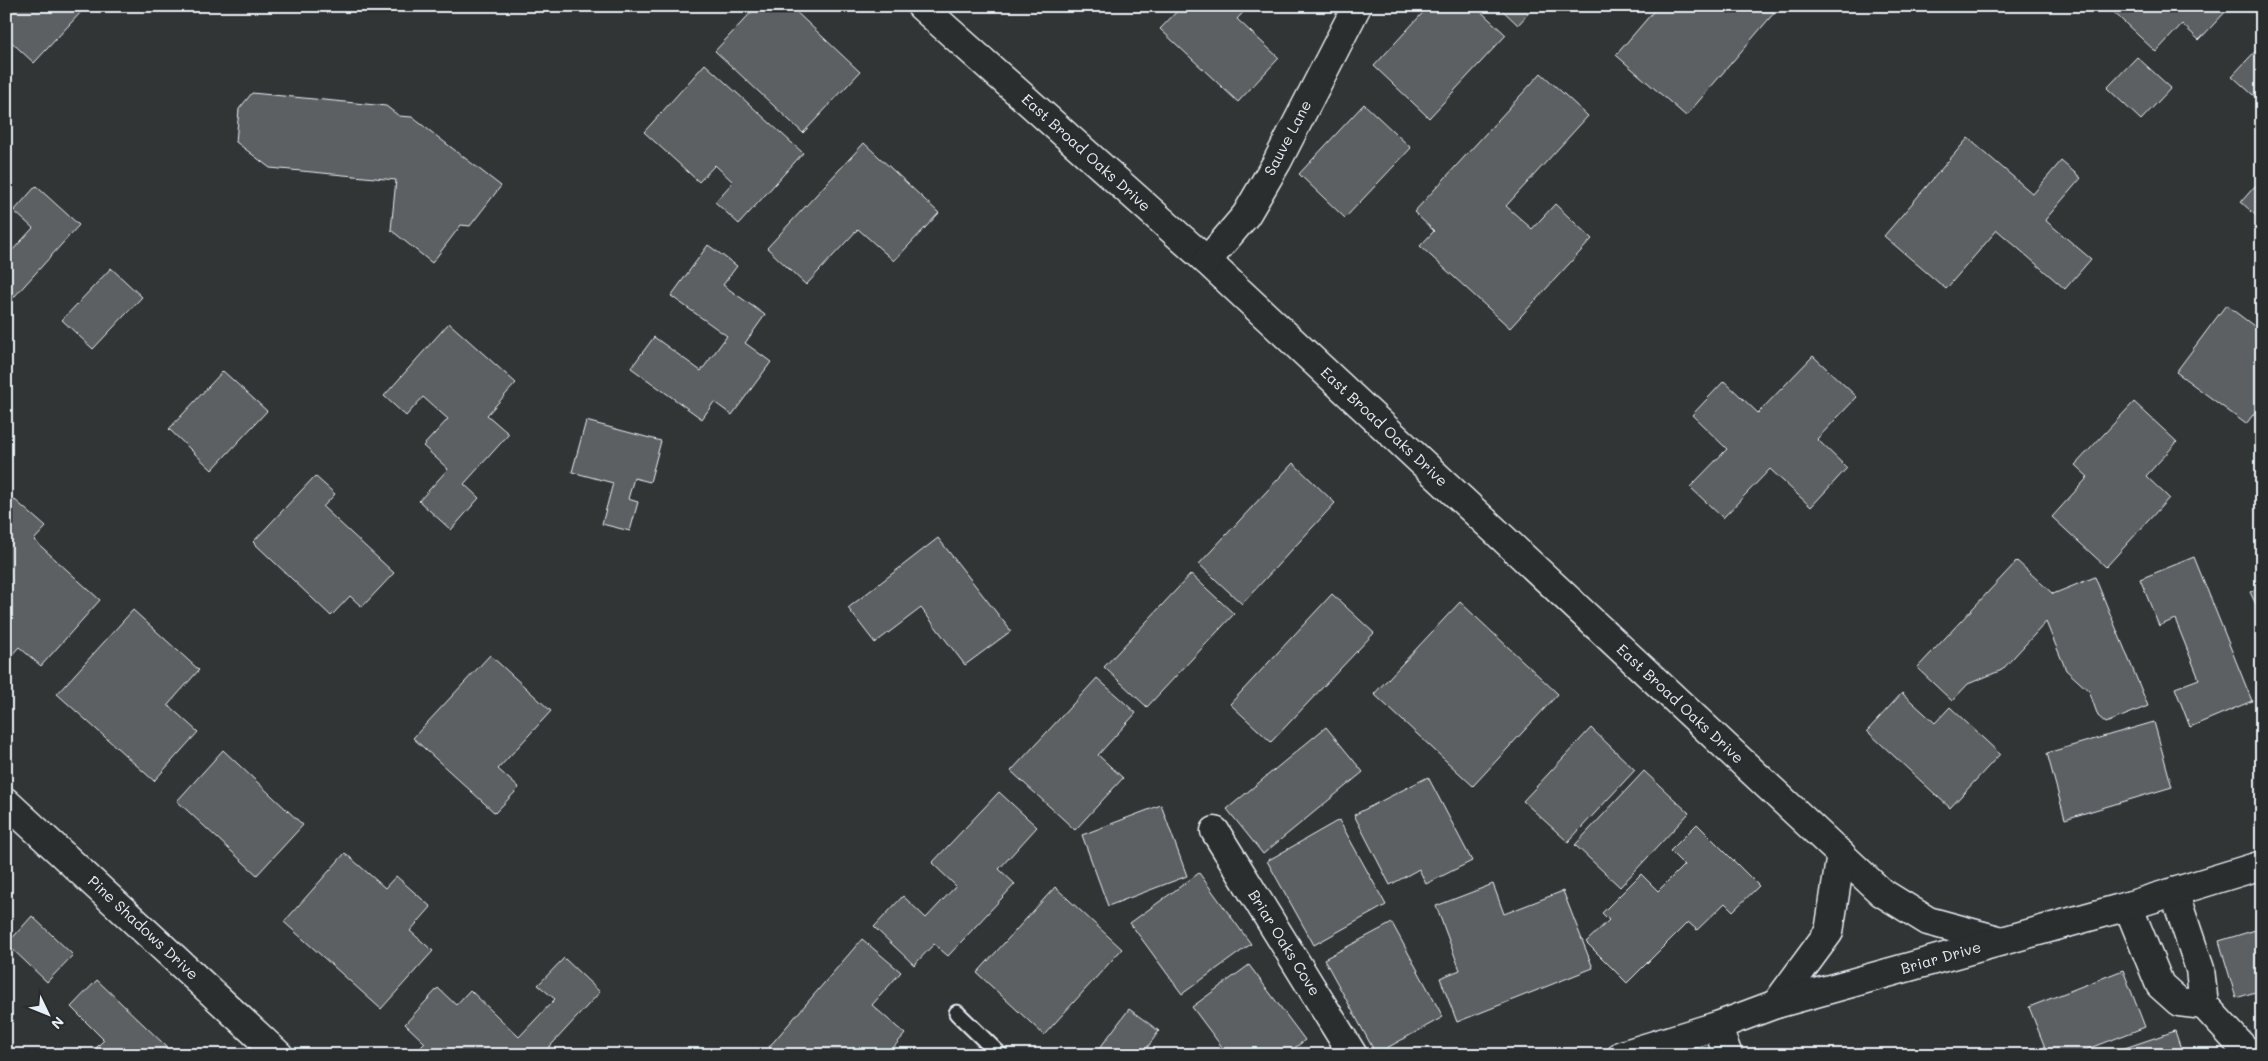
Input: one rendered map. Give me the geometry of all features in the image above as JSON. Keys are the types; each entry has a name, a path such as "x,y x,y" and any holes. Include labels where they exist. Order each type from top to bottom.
{"street":[{"name":"East Broad Oaks Drive","path":"921,6 1206,261 1881,892 1928,921 2002,941"},
{"name":"Sauve Lane","path":"1206,261 1246,216 1277,162 1357,6"},
{"name":"Pine Shadows Drive","path":"6,802 279,1055"},
{"name":"Briar Oaks Cove","path":"1215,831 1353,1055"},
{"path":"1776,1004 1829,932 1841,854"},
{"name":"Briar Drive","path":"1622,1055 1717,1026 1776,1004 2128,906 2262,865"},
{"path":"2174,892 2200,969 2204,1005 2250,1055"},
{"path":"2128,906 2160,985 2179,1002 2204,1005"},
{"path":"1717,1026 1728,1055"}],"lane":[{"path":"956,1013 1000,1055"}],"building":[{"path":"6,6 75,6 81,12 34,63 6,37"},
{"path":"757,6 790,6 860,72 803,133 715,51"},
{"path":"1182,6 1249,6 1237,19 1279,58 1238,102 1160,29"},
{"path":"1429,6 1475,6 1506,35 1429,118 1374,66"},
{"path":"1498,6 1535,6 1518,25"},
{"path":"1658,6 1766,6 1774,13 1686,116 1616,55"},
{"path":"2107,6 2225,6 2228,9 2199,40 2182,24 2156,52"},
{"path":"2262,44 2262,103 2232,76"},
{"path":"2137,57 2171,88 2141,120 2107,88"},
{"path":"705,64 803,153 739,224 715,202 733,182 715,165 699,182 644,132"},
{"path":"1541,73 1588,116 1506,206 1532,229 1555,204 1592,239 1510,328 1420,246 1434,231 1414,212"},
{"path":"252,93 386,106 399,116 412,117 501,186 470,226 461,225 432,263 391,230 396,180 270,168 236,142 239,109"},
{"path":"1364,104 1411,148 1345,218 1299,174"},
{"path":"1968,138 2033,194 2061,161 2081,178 2045,220 2091,259 2065,289 1997,230 1946,289 1884,236"},
{"path":"864,143 939,213 894,261 858,229 806,285 767,248"},
{"path":"2262,178 2262,221 2241,202"},
{"path":"36,186 79,225 6,306 6,250 10,253 33,228 14,211"},
{"path":"708,245 737,266 723,285 765,315 745,343 771,362 732,415 714,402 702,419 631,368 654,337 701,371 727,336 671,296"},
{"path":"111,268 142,297 93,349 62,320"},
{"path":"2226,305 2262,332 2262,403 2246,424 2176,372"},
{"path":"449,323 516,383 487,415 509,434 464,484 479,498 451,530 419,501 448,469 423,446 448,419 423,397 406,416 384,396"},
{"path":"1813,356 1857,397 1817,439 1847,468 1811,507 1770,469 1723,518 1690,487 1727,449 1692,415 1724,381 1758,413"},
{"path":"223,371 267,411 212,470 169,429"},
{"path":"2134,402 2177,442 2146,476 2169,498 2106,567 2052,517 2088,477 2075,465"},
{"path":"586,421 661,441 650,482 634,478 628,499 638,502 630,531 602,524 613,483 572,472"},
{"path":"1293,463 1335,503 1242,604 1199,564"},
{"path":"315,476 335,494 323,507 394,573 362,607 350,596 331,616 253,542"},
{"path":"15,500 46,527 34,540 100,600 41,666 19,647 6,661 6,509"},
{"path":"938,538 1011,631 965,665 921,608 875,643 848,608"},
{"path":"2194,557 2252,701 2190,727 2175,688 2199,679 2175,619 2159,626 2140,579"},
{"path":"2017,561 2053,594 2095,577 2148,706 2106,723 2098,716 2089,691 2066,670 2046,622 2002,670 1968,684 1952,701 1917,668"},
{"path":"1191,574 1234,614 1147,707 1104,667"},
{"path":"2262,586 2262,617 2250,592"},
{"path":"1332,594 1374,633 1271,742 1230,704"},
{"path":"1460,602 1558,694 1473,786 1374,694"},
{"path":"133,610 199,670 168,705 198,732 154,781 57,694"},
{"path":"490,655 551,711 498,769 519,788 495,813 413,738"},
{"path":"1097,678 1136,713 1098,755 1123,778 1075,830 1011,771"},
{"path":"1902,693 1935,723 1950,707 2000,754 1950,808 1867,731"},
{"path":"2154,722 2172,787 2065,819 2047,753"},
{"path":"1326,727 1363,772 1263,854 1227,809"},
{"path":"1591,728 1635,770 1568,842 1523,801"},
{"path":"223,750 303,825 257,875 177,801"},
{"path":"1644,771 1689,813 1620,887 1575,845"},
{"path":"1428,777 1472,861 1426,884 1419,869 1390,885 1354,815"},
{"path":"999,792 1037,827 999,869 1015,884 948,956 934,944 914,965 874,927 903,896 926,918 956,886 932,863"},
{"path":"1161,805 1187,876 1108,906 1082,835"},
{"path":"1339,820 1386,905 1314,945 1267,861"},
{"path":"1697,824 1759,886 1733,911 1725,903 1697,930 1688,922 1627,983 1586,942 1609,920 1602,913 1641,874 1658,891 1684,865 1670,851"},
{"path":"345,853 385,888 396,876 431,907 410,931 433,951 381,1009 284,922"},
{"path":"1199,873 1251,944 1182,994 1130,923"},
{"path":"1493,884 1504,914 1563,891 1593,968 1457,1022 1440,978 1460,970 1436,906"},
{"path":"1055,887 1122,949 1044,1035 977,973"},
{"path":"32,916 73,955 47,982 7,944"},
{"path":"1392,923 1443,1017 1376,1054 1324,959"},
{"path":"2262,928 2262,990 2236,998 2219,941"},
{"path":"862,939 901,972 872,1005 905,1034 887,1055 777,1055 769,1047"},
{"path":"564,958 600,992 542,1055 424,1055 418,1050 425,1043 405,1024 438,988 456,1005 470,990 519,1037 555,999 538,985"},
{"path":"1249,965 1305,1040 1286,1055 1228,1055 1192,1007"},
{"path":"2123,970 2145,1027 2073,1055 2048,1055 2029,1007"},
{"path":"97,980 167,1047 160,1055 89,1055 104,1040 71,1007"},
{"path":"1129,1009 1159,1031 1142,1055 1099,1055 1096,1053"},
{"path":"2175,1031 2183,1055 2104,1055"}]}
